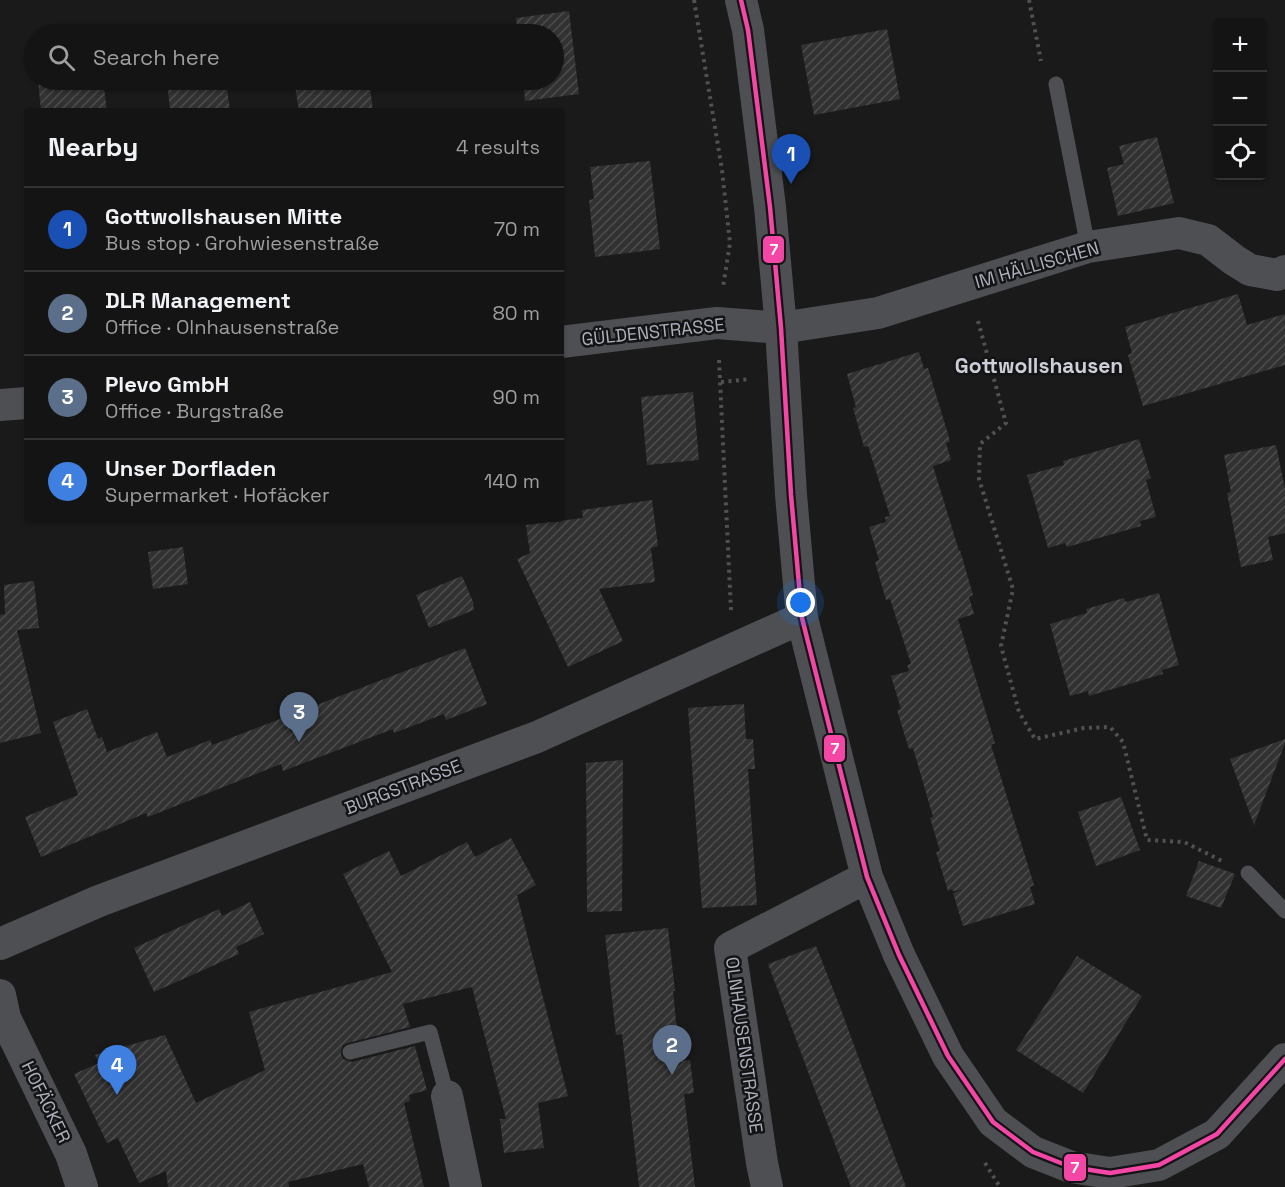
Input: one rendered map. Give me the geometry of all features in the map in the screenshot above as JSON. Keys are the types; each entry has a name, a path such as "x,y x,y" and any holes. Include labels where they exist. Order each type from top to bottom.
{"street":[{"path":"741,0 748,30 769,195 802,618 867,877 899,955 948,1056 993,1122 1033,1152 1108,1180 1159,1165 1217,1134 1285,1059"},
{"name":"IM HÄLLISCHEN","path":"781,328 878,313 1088,247 1179,233 1208,240 1250,270 1277,274 1285,271"},
{"name":"GÜLDENSTRASSE","path":"564,342 717,323 781,328"},
{"path":"0,405 24,402"},
{"name":"BURGSTRASSE","path":"0,944 99,901 537,737 802,618"},
{"name":"OLNHAUSENSTRASSE","path":"767,1187 730,948 867,877"},
{"name":"HOFÄCKER","path":"2,1012 71,1154 82,1187"},
{"path":"447,1096 466,1187"}],"lane":[{"path":"1056,84 1088,247"},
{"path":"1248,873 1285,911"},
{"path":"350,1052 430,1032 447,1096"}],"path":[{"path":"694,0 722,170 730,243 717,323 733,648"},
{"path":"1029,0 1042,67 1056,84"},
{"path":"968,285 1006,423 980,444 979,479 1013,589 1001,646 1019,712 1035,739 1084,728 1110,727 1123,742 1147,840 1184,842 1248,873"}],"building":[{"path":"569,11 579,94 525,101 524,90 564,90 564,24 517,24 516,18"},
{"path":"887,29 900,99 814,115 801,45"},
{"path":"39,90 104,90 107,108 41,108"},
{"path":"168,90 227,90 230,108 170,108"},
{"path":"296,90 370,90 373,108 299,108"},
{"path":"1157,137 1174,203 1118,216 1107,168 1124,164 1119,146"},
{"path":"650,161 660,249 595,257 589,200 594,199 590,167"},
{"path":"1238,294 1247,325 1285,314 1285,365 1143,406 1128,355 1132,353 1125,327"},
{"path":"919,352 924,369 928,368 950,441 946,443 951,460 933,466 973,595 969,597 974,614 958,619 995,743 991,745 1034,885 1030,887 1035,904 963,926 953,893 962,890 948,891 936,852 940,851 930,818 933,817 913,748 909,749 897,710 901,709 891,676 909,671 907,665 911,664 890,599 886,600 875,562 879,560 869,527 886,522 885,517 890,516 868,446 864,447 853,408 856,407 847,374"},
{"path":"693,392 699,460 647,465 641,397"},
{"path":"1139,439 1151,478 1146,480 1156,517 1140,521 1141,526 1067,547 1065,543 1048,548 1027,475 1064,465 1063,461"},
{"path":"1276,445 1285,489 1285,533 1268,537 1273,560 1241,567 1227,493 1231,492 1224,455"},
{"path":"652,500 658,546 651,548 655,582 599,589 623,641 568,667 517,559 530,553 526,525 583,518 582,510"},
{"path":"183,547 188,584 153,589 148,552"},
{"path":"462,576 474,604 474,610 429,628 416,595"},
{"path":"34,581 39,628 17,630 41,733 0,743 0,615 5,614 4,585"},
{"path":"1159,593 1179,665 1162,670 1163,674 1089,696 1088,691 1070,696 1050,624 1087,613 1086,609 1124,598 1126,602"},
{"path":"465,648 487,704 446,720 444,714 394,733 393,729 283,771 281,764 148,817 146,813 41,857 25,817 78,795 53,722 87,709 98,739 102,737 107,752 157,732 167,757 210,740 212,745"},
{"path":"744,704 746,739 753,739 755,769 748,769 757,905 702,908 688,708"},
{"path":"1285,739 1285,743 1254,825 1230,759"},
{"path":"623,760 622,911 587,912 586,763"},
{"path":"1121,797 1140,850 1096,866 1078,812"},
{"path":"511,838 536,885 517,895 568,1096 538,1103 544,1148 504,1153 500,1119 506,1119 472,987 403,1004 410,1027 348,1043 343,1045 341,1050 343,1059 352,1062 415,1046 427,1090 409,1095 410,1101 404,1103 424,1187 369,1187 363,1164 288,1182 289,1187 168,1187 166,1171 139,1183 118,1138 107,1143 74,1074 99,1063 95,1055 165,1035 196,1103 265,1070 249,1012 392,972 343,874 389,851 401,876 467,842 475,857"},
{"path":"1199,861 1235,874 1221,908 1186,896"},
{"path":"250,902 264,934 236,947 239,954 154,992 134,948 219,909 222,916"},
{"path":"668,928 680,1061 690,1060 694,1093 684,1094 695,1187 639,1187 622,1034 616,1035 605,935"},
{"path":"816,946 906,1187 851,1187 768,964"},
{"path":"1077,956 1142,996 1083,1093 1016,1050"}],"transit line":[{"name":"7","path":"741,0 748,30 770,207 802,618 867,877 899,955 948,1056 993,1122 1033,1152 1071,1167 1110,1173 1159,1165 1217,1134 1285,1059"}],"place":[{"name":"Gottwollshausen Mitte","path":"791,184"},
{"name":"Plevo GmbH","path":"299,742"},
{"name":"DLR Management","path":"672,1075"},
{"name":"Unser Dorfladen","path":"117,1095"}],"district":[{"name":"Gottwollshausen","path":"1039,366"}]}
